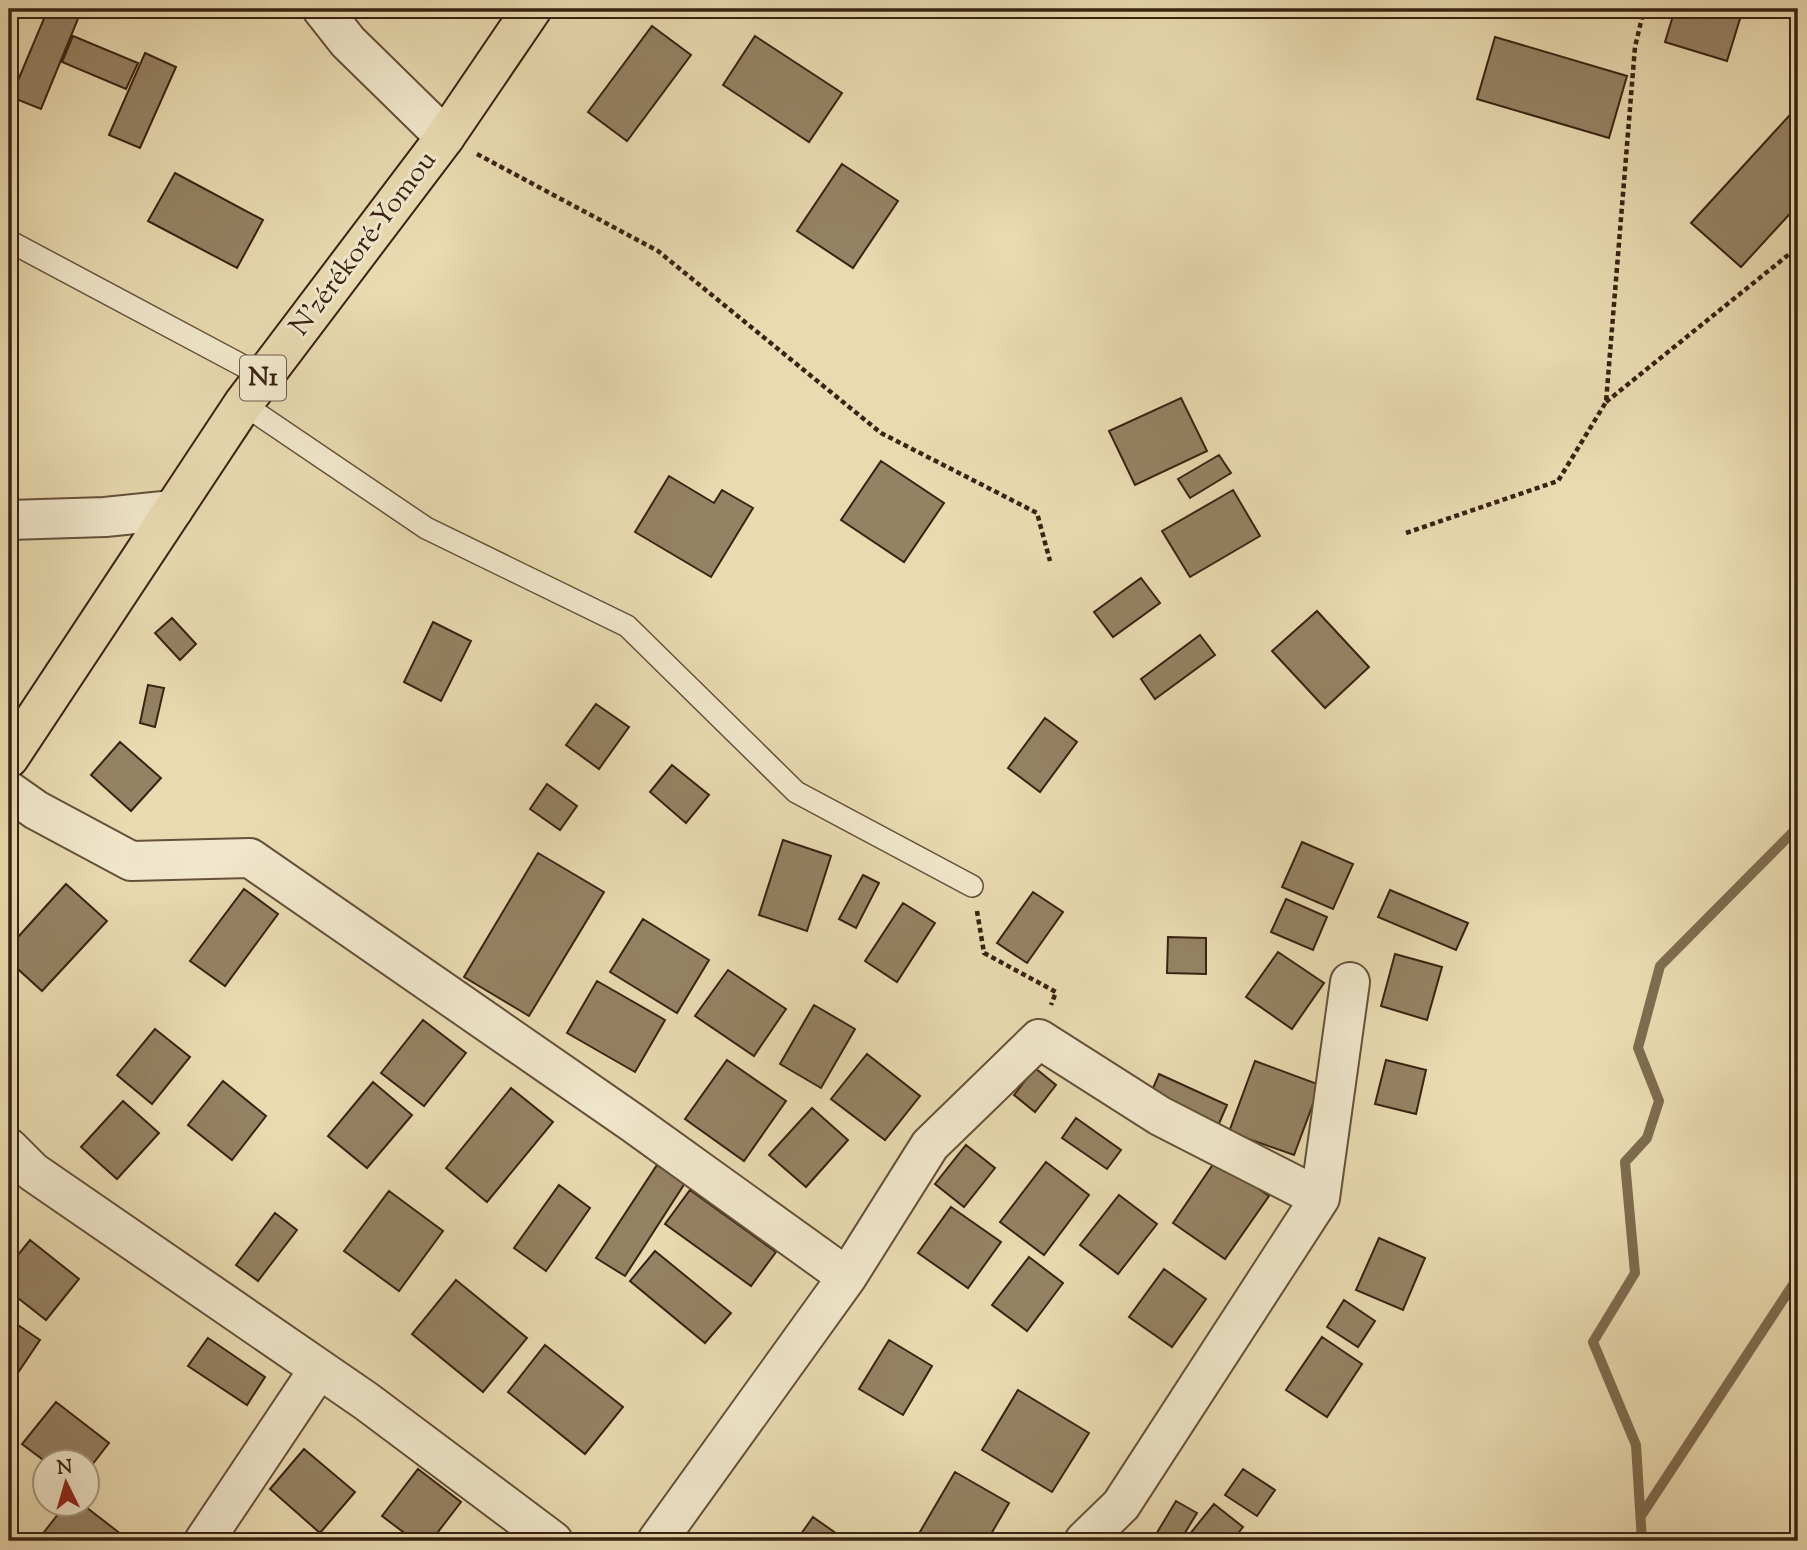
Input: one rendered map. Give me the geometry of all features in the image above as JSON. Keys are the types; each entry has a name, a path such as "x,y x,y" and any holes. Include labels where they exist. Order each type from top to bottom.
{"highway":[{"name":"N'zérékoré-Yomou","path":"9,758 253,391 445,137 532,9"}],"street":[{"path":"322,9 348,42 445,137"},
{"path":"9,520 105,517 173,510"},
{"path":"9,791 36,810 131,860 250,858 622,1115 847,1277"},
{"path":"1084,1541 1121,1505 1320,1198 1350,982"},
{"path":"657,1541 847,1277 930,1145 1039,1039 1160,1116 1320,1198"},
{"path":"9,1148 33,1172 366,1401 553,1541"},
{"path":"204,1541 319,1369"}],"lane":[{"path":"9,241 253,391 426,527 627,626 796,792 972,886"}],"path":[{"path":"1606,402 1635,47 1644,9"},
{"path":"445,137 658,251 881,433 1037,513 1050,561"},
{"path":"1406,533 1558,481 1606,402 1798,247"},
{"path":"972,886 984,953 1056,992 1039,1039"}],"building":[{"path":"48,9 82,9 41,109 11,97"},
{"path":"1675,9 1743,9 1727,61 1665,42"},
{"path":"652,26 691,55 627,141 588,112"},
{"path":"73,36 138,63 126,89 62,62"},
{"path":"755,36 842,93 809,142 723,85"},
{"path":"1495,37 1627,76 1609,138 1477,99"},
{"path":"145,53 176,67 140,148 109,135"},
{"path":"1798,106 1798,205 1741,267 1691,223"},
{"path":"842,164 898,201 853,268 797,231"},
{"path":"175,173 263,220 237,268 148,221"},
{"path":"1181,398 1207,451 1135,485 1109,431"},
{"path":"1219,455 1231,473 1190,498 1178,479"},
{"path":"881,461 944,503 904,562 841,520"},
{"path":"669,476 714,503 722,490 753,508 711,577 635,532"},
{"path":"1233,490 1260,536 1190,577 1162,531"},
{"path":"1141,578 1160,603 1113,637 1094,612"},
{"path":"1317,611 1369,667 1325,708 1272,651"},
{"path":"172,618 196,644 180,660 155,633"},
{"path":"433,622 471,641 441,701 404,682"},
{"path":"1200,635 1215,655 1155,699 1141,679"},
{"path":"148,685 164,688 155,727 140,723"},
{"path":"596,704 629,727 599,769 566,745"},
{"path":"1045,718 1077,742 1040,792 1008,768"},
{"path":"120,742 161,778 131,811 91,775"},
{"path":"672,765 709,795 686,823 650,792"},
{"path":"547,784 577,806 560,830 530,809"},
{"path":"783,840 831,856 807,931 759,915"},
{"path":"1302,842 1353,864 1333,909 1282,887"},
{"path":"538,853 604,892 529,1016 464,977"},
{"path":"863,875 879,883 856,928 839,919"},
{"path":"66,884 107,921 42,991 9,961 9,947"},
{"path":"244,889 278,914 225,986 190,961"},
{"path":"1390,890 1468,923 1456,950 1378,917"},
{"path":"1033,892 1063,912 1027,963 997,943"},
{"path":"1286,899 1327,917 1313,950 1271,932"},
{"path":"903,903 935,923 897,982 865,961"},
{"path":"643,919 709,960 677,1013 610,972"},
{"path":"1168,937 1206,938 1206,974 1167,973"},
{"path":"1278,952 1324,983 1292,1029 1246,997"},
{"path":"1395,954 1442,967 1427,1020 1381,1006"},
{"path":"728,970 786,1009 754,1056 695,1016"},
{"path":"597,981 665,1020 635,1072 567,1033"},
{"path":"814,1005 855,1029 821,1088 780,1064"},
{"path":"423,1020 466,1053 424,1106 381,1073"},
{"path":"155,1029 190,1057 152,1104 117,1075"},
{"path":"867,1054 920,1096 885,1140 831,1099"},
{"path":"727,1060 786,1101 744,1161 685,1119"},
{"path":"1386,1060 1426,1070 1416,1114 1375,1104"},
{"path":"1255,1061 1320,1085 1294,1155 1229,1132"},
{"path":"1035,1068 1056,1085 1035,1112 1014,1095"},
{"path":"1159,1074 1227,1105 1218,1126 1150,1095"},
{"path":"223,1081 266,1116 232,1160 188,1125"},
{"path":"373,1082 412,1115 367,1168 328,1136"},
{"path":"511,1088 553,1122 487,1202 446,1168"},
{"path":"123,1101 159,1133 117,1179 81,1147"},
{"path":"812,1108 848,1140 806,1187 769,1155"},
{"path":"1076,1118 1121,1150 1107,1169 1062,1138"},
{"path":"966,1145 995,1168 964,1207 935,1184"},
{"path":"1216,1160 1269,1196 1225,1259 1173,1223"},
{"path":"1046,1162 1089,1195 1044,1255 1000,1222"},
{"path":"657,1165 685,1183 625,1276 596,1258"},
{"path":"559,1185 590,1208 546,1271 514,1248"},
{"path":"690,1190 776,1252 751,1286 665,1224"},
{"path":"389,1191 443,1231 399,1291 344,1251"},
{"path":"1119,1195 1157,1224 1118,1274 1080,1245"},
{"path":"951,1207 1001,1242 968,1288 918,1253"},
{"path":"275,1213 297,1230 258,1281 236,1265"},
{"path":"1379,1238 1425,1258 1403,1310 1356,1290"},
{"path":"30,1240 79,1279 46,1320 9,1291 9,1266"},
{"path":"655,1251 731,1313 705,1343 630,1281"},
{"path":"1029,1257 1063,1283 1027,1331 992,1305"},
{"path":"1164,1269 1206,1299 1172,1347 1129,1317"},
{"path":"456,1280 527,1338 483,1392 412,1334"},
{"path":"1344,1300 1375,1321 1358,1347 1327,1327"},
{"path":"9,1319 40,1340 9,1386"},
{"path":"1322,1337 1362,1364 1327,1417 1286,1390"},
{"path":"208,1338 265,1377 247,1405 188,1366"},
{"path":"889,1340 932,1366 903,1415 859,1389"},
{"path":"545,1345 623,1407 585,1454 508,1392"},
{"path":"1018,1390 1089,1433 1052,1492 982,1450"},
{"path":"56,1402 109,1443 102,1452 102,1448 32,1448 32,1452 22,1444"},
{"path":"304,1449 355,1492 320,1533 270,1489"},
{"path":"418,1469 461,1502 431,1541 415,1541 382,1516"},
{"path":"1243,1469 1275,1490 1257,1516 1225,1495"},
{"path":"955,1472 1009,1503 987,1541 924,1541 917,1537"},
{"path":"1176,1501 1197,1513 1180,1541 1152,1541"},
{"path":"1214,1504 1243,1527 1232,1541 1197,1541 1189,1535"},
{"path":"813,1517 847,1541 796,1541"},
{"path":"55,1518 100,1518 126,1538 123,1541 37,1541"}],"waterway":[{"path":"1642,1541 1636,1445 1593,1342 1635,1273 1625,1162 1647,1138 1659,1101 1638,1048 1660,966 1798,827"},
{"path":"1641,1516 1798,1277"}]}
